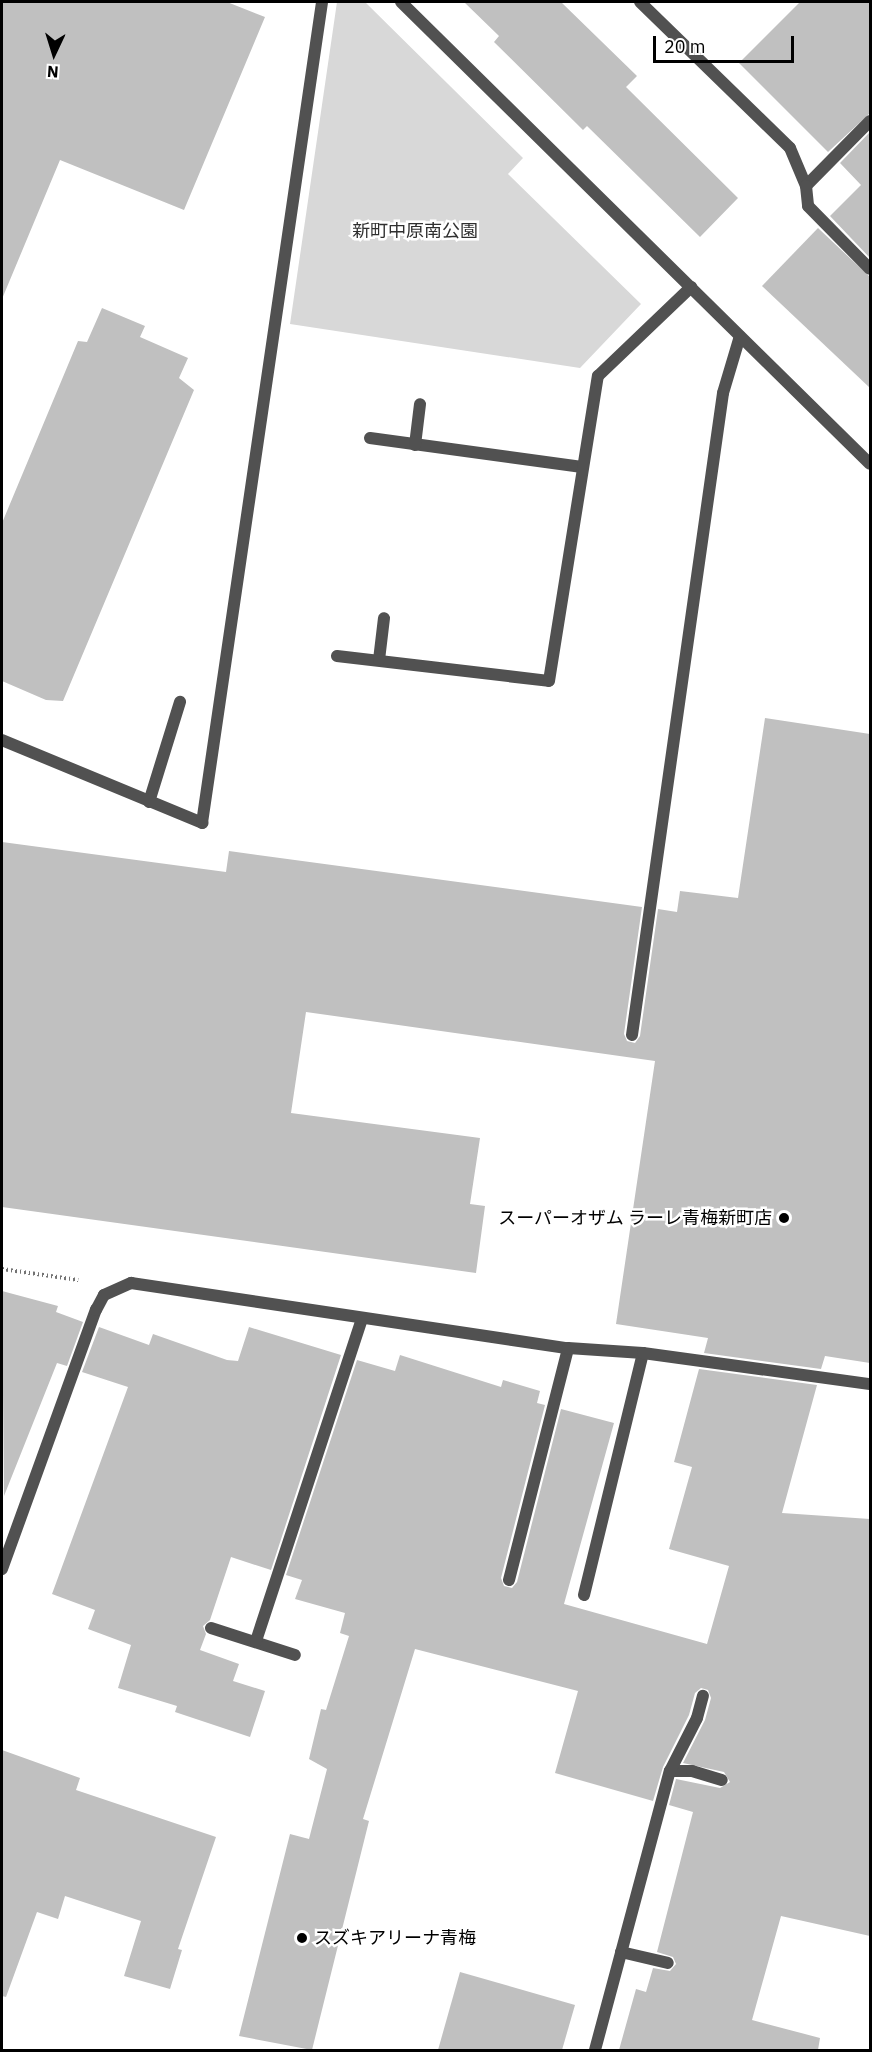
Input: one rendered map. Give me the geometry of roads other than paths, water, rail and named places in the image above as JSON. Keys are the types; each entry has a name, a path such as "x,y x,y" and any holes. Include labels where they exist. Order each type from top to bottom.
{"street":[{"path":"2,740 202,823 322,2"},
{"path":"401,2 870,464"},
{"path":"640,2 790,148 806,186 808,206 870,269"},
{"path":"806,186 870,121"},
{"path":"337,656 549,681 598,376 691,287"},
{"path":"632,1035 723,393 740,336"},
{"path":"415,445 420,404"},
{"path":"370,438 582,467"},
{"path":"379,660 384,618"},
{"path":"149,802 180,702"},
{"path":"2,1569 104,1295 131,1283 155,1284 362,1318 568,1348 643,1353 870,1384"},
{"path":"256,1641 362,1318"},
{"path":"509,1580 568,1348"},
{"path":"584,1595 643,1353"},
{"path":"211,1628 295,1655"},
{"path":"595,2050 670,1770 697,1718 703,1696"},
{"path":"670,1770 722,1780"},
{"path":"621,1952 668,1963"}],"place":[{"name":"スーパーオザム ラーレ青梅新町店","path":"784,1218"},
{"name":"スズキアリーナ青梅","path":"302,1938"}],"park label":[{"name":"新町中原南公園","path":"415,231"}]}
